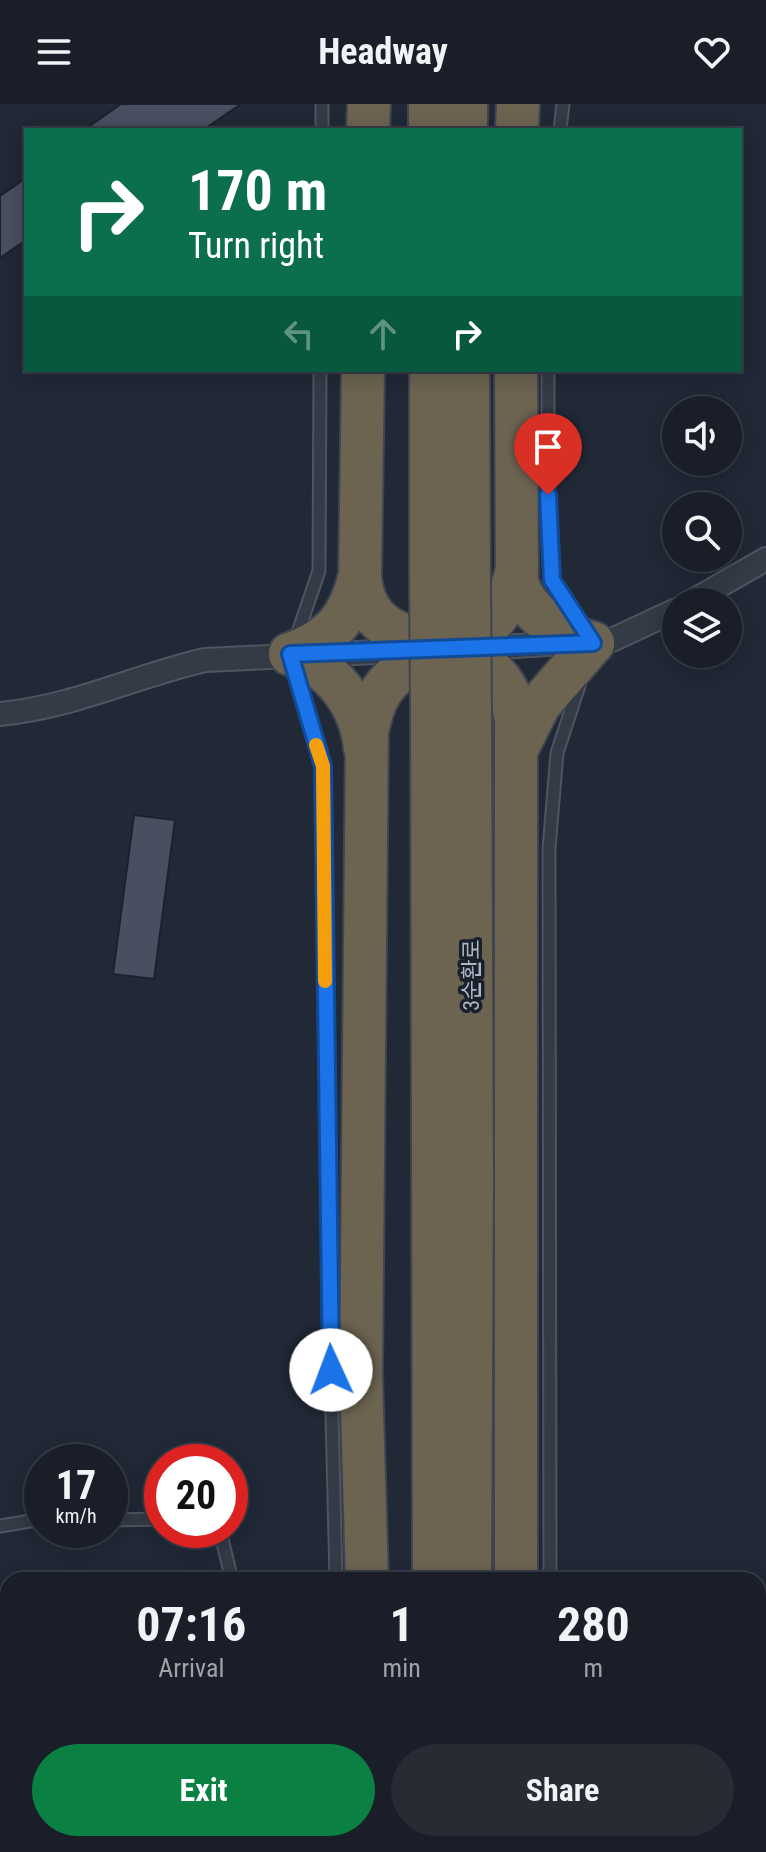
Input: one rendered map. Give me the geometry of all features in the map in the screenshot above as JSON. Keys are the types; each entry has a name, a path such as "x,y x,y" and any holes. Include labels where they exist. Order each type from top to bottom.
{"highway":[{"path":"368,128 369,104"},
{"path":"430,104 430,128"},
{"path":"466,104 466,128"},
{"path":"517,128 518,104"},
{"path":"290,654 318,642 336,628 352,605 360,575 363,372"},
{"name":"3순환로","path":"431,372 450,582 451,715 434,1572"},
{"name":"3순환로","path":"450,582 468,372"},
{"path":"516,372 516,573 519,590 538,615 563,632 593,643 539,705 518,747"},
{"path":"367,1572 361,1374 365,748 372,711 385,687 402,672 479,633 498,615 510,594 516,573"},
{"path":"360,575 367,603 388,626 421,643 451,649 485,662 501,678 514,707 518,747 516,1572"},
{"path":"290,654 318,666 337,684 357,716 365,748"},
{"name":"3순환로","path":"451,715 472,1194 470,1572"}],"street":[{"path":"715,588 766,559"},
{"path":"0,714 82,700 171,668 205,660 593,643 612,640 662,617"}],"lane":[{"path":"322,104 322,128"},
{"path":"560,128 563,104"},
{"path":"320,372 319,571 290,654 323,766 328,1249 336,1572"},
{"path":"548,372 552,580 593,643 557,753 549,849 550,1572"},
{"path":"0,1526 24,1522"},
{"path":"224,1548 230,1572"}],"building":[{"path":"121,104 241,104 206,128 87,128"},
{"path":"24,179 24,241 0,258 0,196"},
{"path":"134,815 175,820 154,979 113,974"}],"slow traffic":[{"path":"316,745 323,766 325,981"}],"route":[{"path":"331,1370 323,766 290,654 593,643 552,580 548,495"}]}
